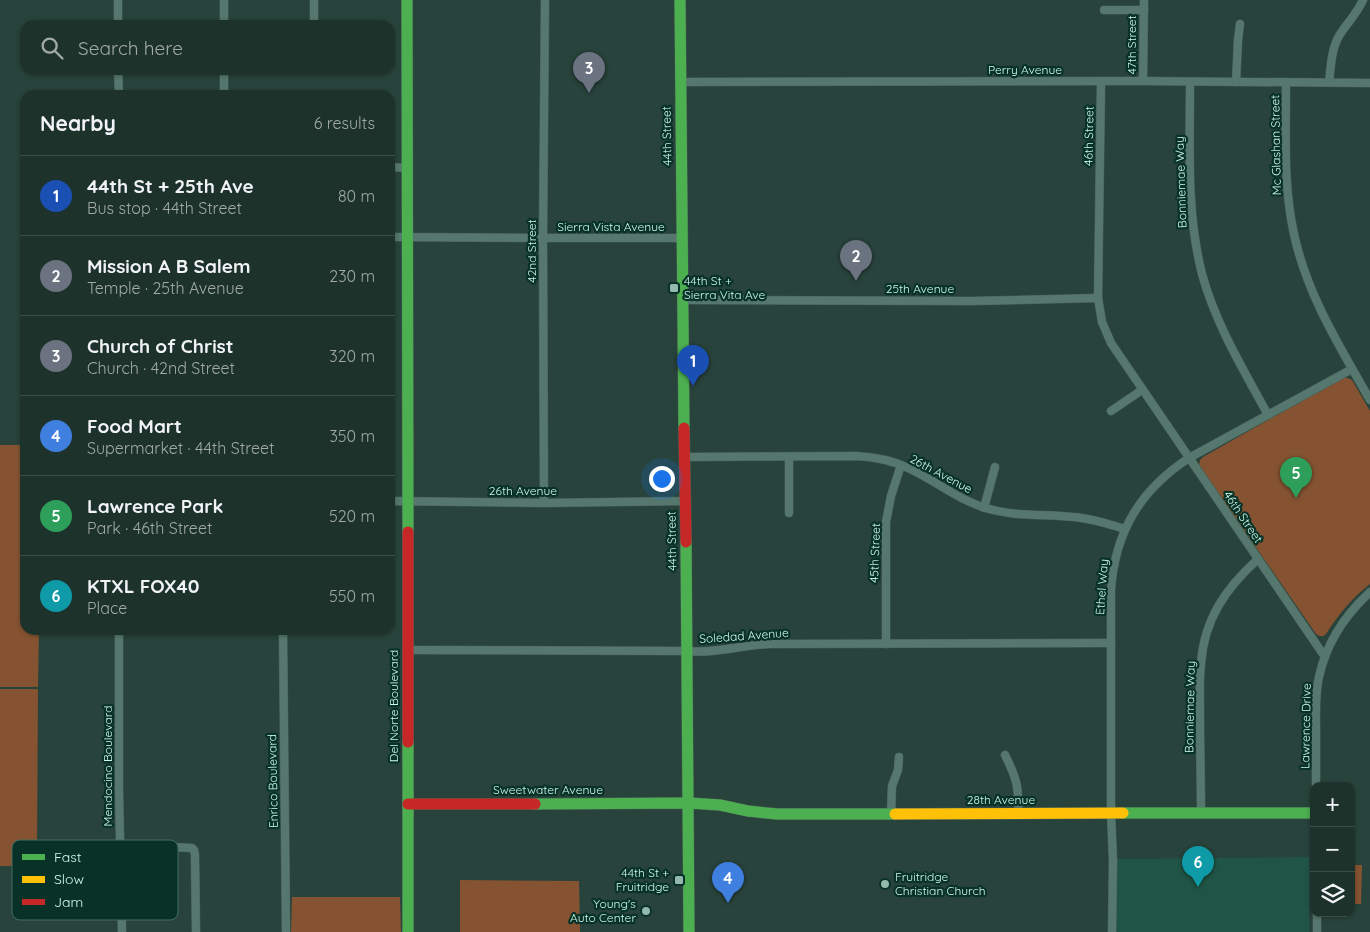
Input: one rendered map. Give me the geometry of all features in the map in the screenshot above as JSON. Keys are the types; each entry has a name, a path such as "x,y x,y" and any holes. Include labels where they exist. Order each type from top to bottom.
{"street":[{"path":"118,0 118,20"},
{"path":"224,0 224,20"},
{"path":"314,0 314,20"},
{"name":"Del Norte Boulevard","path":"406,0 408,932"},
{"name":"42nd Street","path":"544,503 543,238 545,0"},
{"name":"44th Street","path":"680,0 682,384 688,651 688,932"},
{"name":"47th Street","path":"1143,81 1144,0"},
{"path":"1329,82 1335,46 1339,36 1357,12 1363,0"},
{"name":"47th Street","path":"1104,10 1144,10"},
{"path":"1236,82 1240,24"},
{"path":"118,75 119,90"},
{"path":"224,75 224,90"},
{"name":"46th Street","path":"1101,81 1098,298 1102,322 1111,343 1142,390 1325,657"},
{"name":"Perry Avenue","path":"680,82 1143,81 1370,83"},
{"name":"Bonniemae Way","path":"1190,82 1190,196 1199,259 1210,299 1219,322 1268,415"},
{"name":"Mc Glashan Street","path":"1286,82 1286,182 1294,234 1304,272 1318,306 1370,400"},
{"path":"395,167 407,168"},
{"name":"Sierra Vista Avenue","path":"395,237 682,238"},
{"name":"25th Avenue","path":"682,300 972,301 1098,298"},
{"name":"Ethel Way","path":"1112,932 1113,861 1110,813 1111,590 1112,574 1119,544 1125,529 1146,494 1174,468 1352,369"},
{"path":"1111,411 1142,390"},
{"name":"26th Avenue","path":"685,457 868,457 888,460 918,472 967,501 984,508 1014,514 1075,517 1125,529"},
{"path":"789,457 789,513"},
{"name":"45th Street","path":"886,644 886,522 891,496 901,465"},
{"path":"984,508 995,467"},
{"name":"26th Avenue","path":"395,501 544,503 686,501"},
{"name":"Bonniemae Way","path":"1201,813 1200,675 1203,645 1211,620 1223,597 1242,574 1258,559"},
{"name":"Lawrence Drive","path":"1316,782 1316,695 1318,677 1325,657 1345,618 1370,592"},
{"name":"Mendocino Boulevard","path":"119,635 120,840"},
{"name":"Enrico Boulevard","path":"283,635 286,932"},
{"name":"Soledad Avenue","path":"408,650 699,652 755,644 1111,643"},
{"path":"1005,755 1017,782 1019,794 1018,814"},
{"path":"891,814 892,786 898,770 899,757"},
{"name":"28th Avenue","path":"689,803 720,805 748,811 777,814 1310,813"},
{"name":"Sweetwater Avenue","path":"408,804 689,803"},
{"path":"178,847 192,848 194,850 196,932"},
{"path":"1317,917 1317,932"}],"shaded area":[{"path":"1342,378 1352,380 1370,411 1370,584 1351,601 1326,634 1319,636 1199,465 1203,457"},
{"path":"0,445 20,445 20,635 39,635 38,687 0,687"},
{"path":"0,689 38,689 37,840 12,840 12,866 0,866"},
{"path":"1309,857 1309,932 1116,932 1116,859"},
{"path":"1355,865 1362,865 1361,904 1355,904"},
{"path":"460,880 579,881 580,932 460,932"},
{"path":"292,897 400,897 401,932 291,932"}],"traffic: fast":[{"path":"407,0 408,532"},
{"path":"680,0 684,428"},
{"path":"686,542 689,932"},
{"path":"408,742 408,932"},
{"path":"535,804 689,803 720,805 748,811 777,814 895,814"},
{"path":"1123,813 1310,813"}],"traffic: slow":[{"path":"895,814 1123,813"}],"traffic: jam":[{"path":"684,428 686,542"},
{"path":"408,532 408,742"},
{"path":"408,804 535,804"}],"place":[{"name":"Church of Christ","path":"589,93"},
{"name":"Mission A B Salem","path":"856,281"},
{"name":"44th St + Sierra Vita Ave","path":"674,288"},
{"name":"44th St + 25th Ave","path":"693,386"},
{"name":"Lawrence Park","path":"1296,498"},
{"name":"44th St + Fruitridge","path":"679,880"},
{"name":"Fruitridge Christian Church","path":"885,884"},
{"name":"KTXL FOX40","path":"1198,887"},
{"name":"Food Mart","path":"728,903"},
{"name":"Young's Auto Center","path":"646,911"}]}
